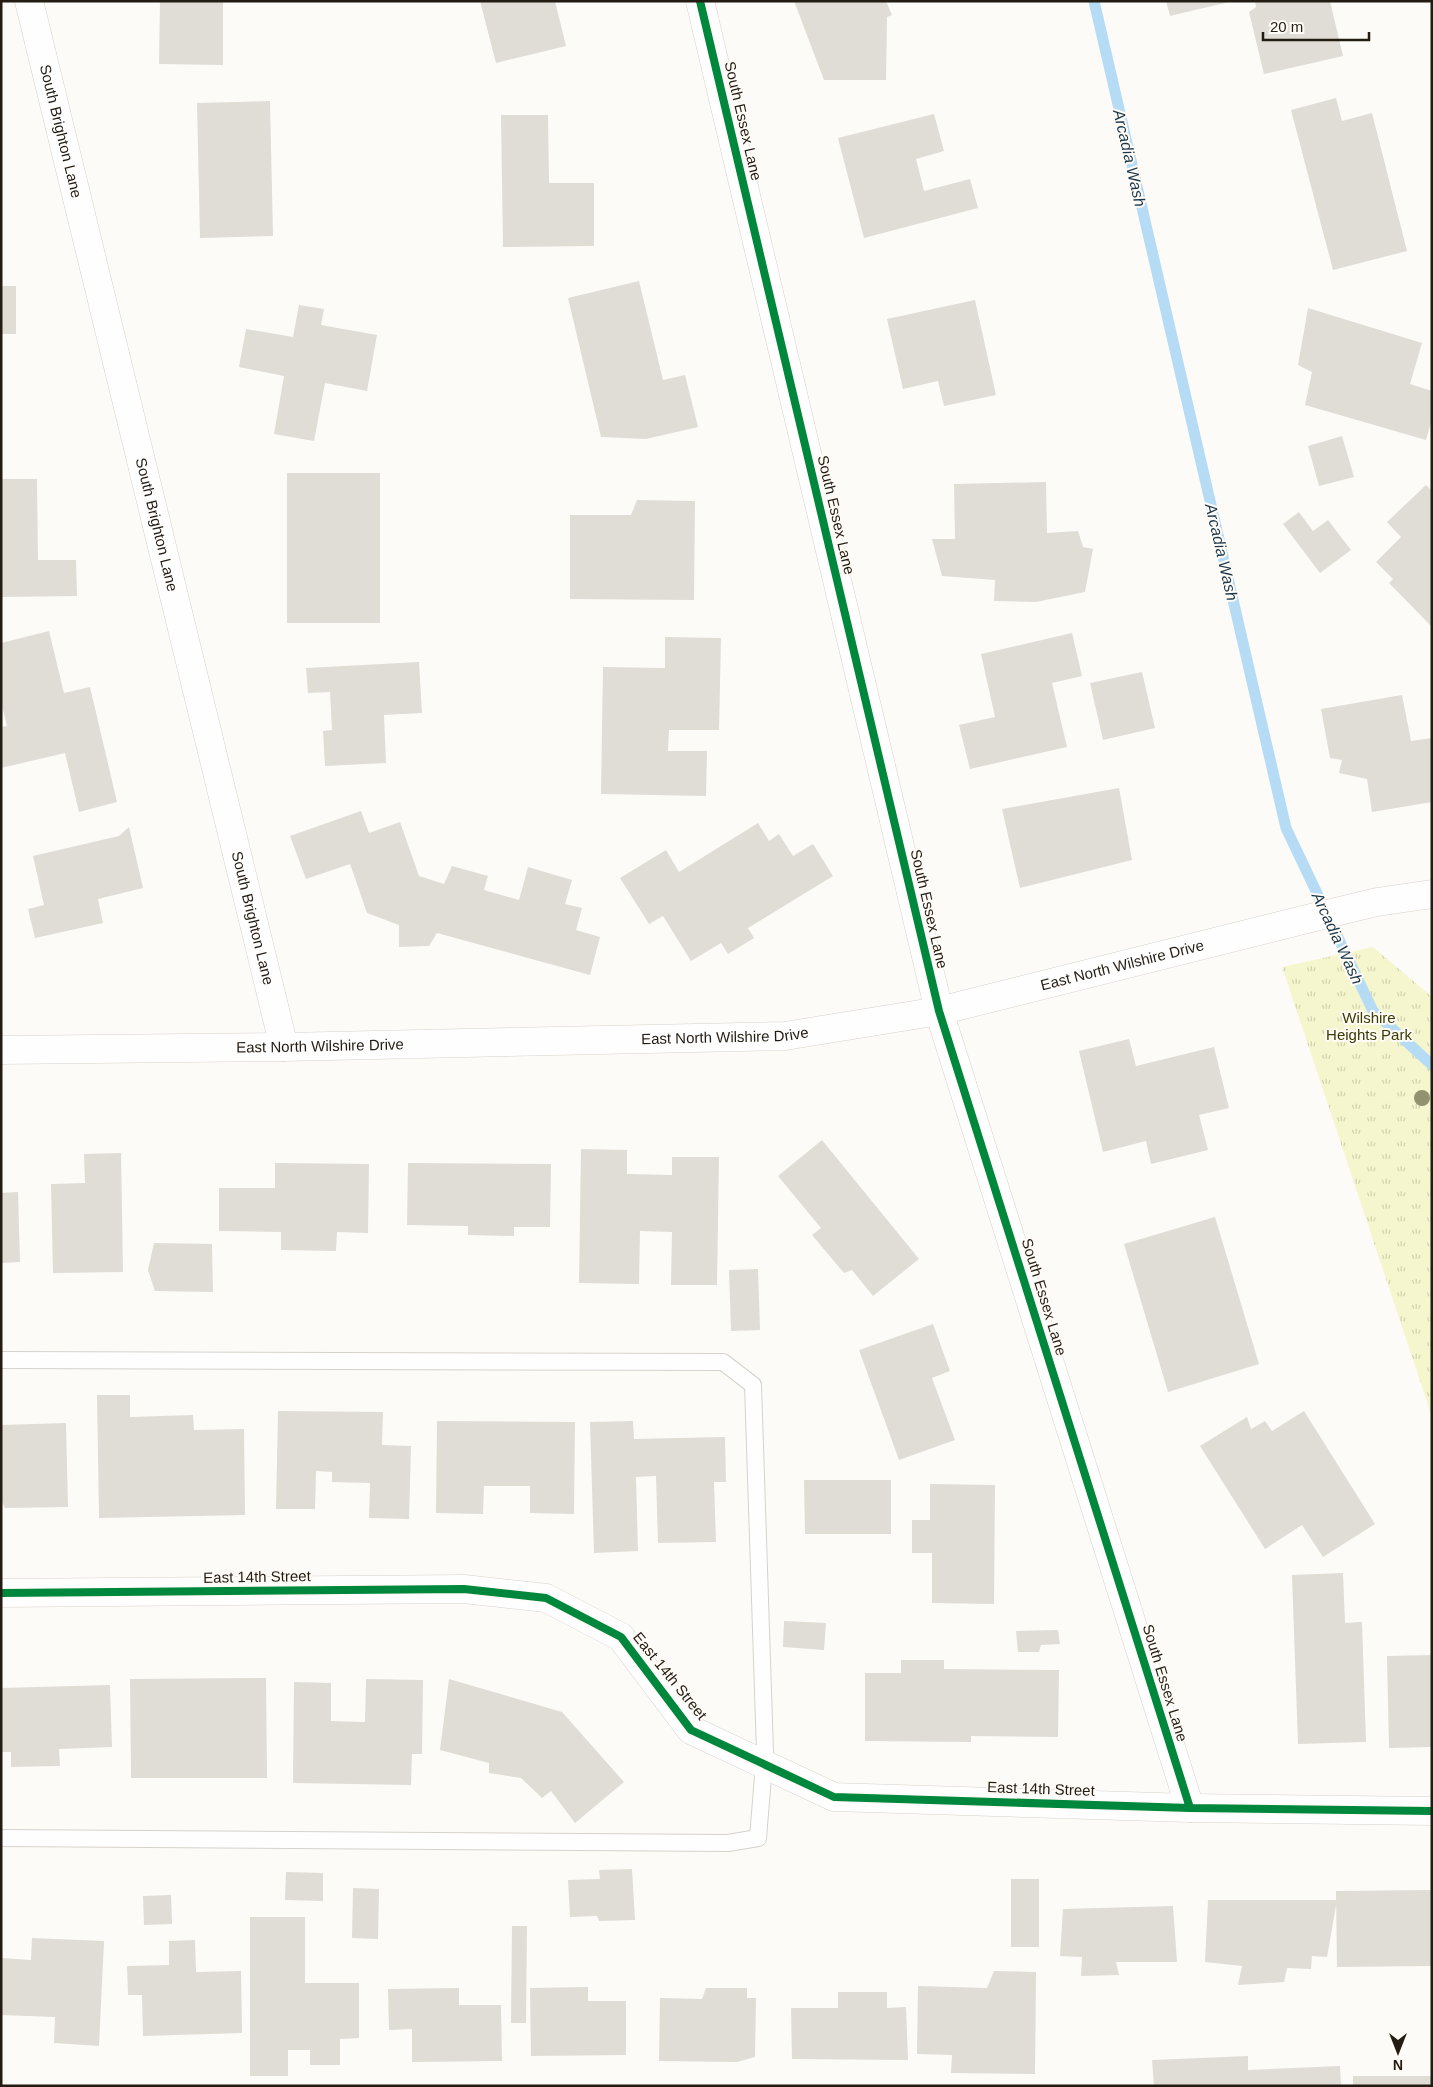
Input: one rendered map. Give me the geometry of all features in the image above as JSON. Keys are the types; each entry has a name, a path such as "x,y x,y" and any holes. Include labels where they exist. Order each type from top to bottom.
{"street":[{"name":"South Brighton Lane","path":"29,1 284,1047"},
{"name":"South Essex Lane","path":"700,1 939,1011 1190,1808"},
{"name":"East North Wilshire Drive","path":"1,1050 284,1047 785,1036 939,1011 1360,906 1432,894"},
{"name":"East 14th Street","path":"1,1593 464,1589 546,1598 621,1637 691,1730 834,1797 1190,1808 1432,1811"}],"lane":[{"path":"1,1360 723,1362 753,1385 764,1764 758,1838 728,1843 1,1838"}],"green space":[{"name":"Wilshire Heights Park","path":"1373,947 1432,997 1432,1417 1282,967"}],"building":[{"path":"160,1 223,1 223,65 159,64"},
{"path":"480,1 555,1 566,46 496,63"},
{"path":"794,1 886,1 892,15 887,17 886,80 824,80"},
{"path":"1166,1 1229,1 1229,2 1170,16"},
{"path":"1255,1 1330,1 1343,56 1264,74 1249,12 1256,7"},
{"path":"1336,98 1342,121 1372,113 1407,251 1333,270 1291,110"},
{"path":"270,101 273,236 200,238 197,103"},
{"path":"934,114 944,151 916,159 924,191 970,179 978,208 864,238 838,138"},
{"path":"501,115 548,115 549,183 594,183 594,246 503,247"},
{"path":"639,281 663,380 685,375 698,427 646,439 601,437 568,298"},
{"path":"1,286 16,286 16,334 1,334"},
{"path":"975,300 996,395 944,406 938,381 903,389 887,319"},
{"path":"299,305 324,309 321,325 377,335 367,391 325,383 314,441 274,434 284,376 239,367 246,329 293,337"},
{"path":"1308,308 1422,343 1410,384 1432,391 1432,419 1426,440 1305,405 1312,372 1298,365"},
{"path":"1342,436 1354,477 1319,486 1308,446"},
{"path":"287,473 380,473 380,623 287,623"},
{"path":"1,479 37,479 38,560 76,560 77,596 1,597"},
{"path":"1046,482 1047,533 1078,531 1083,547 1093,549 1085,592 1036,602 994,601 995,580 942,576 932,539 955,539 954,484"},
{"path":"1426,485 1432,491 1432,627 1389,583 1393,579 1376,562 1401,537 1387,522"},
{"path":"637,500 695,501 694,600 570,599 570,515 631,515"},
{"path":"1299,512 1313,531 1328,520 1351,550 1320,573 1283,524"},
{"path":"49,631 64,693 90,687 117,802 79,812 65,753 1,768 1,727 7,726 1,701 1,643"},
{"path":"1072,633 1082,676 1052,683 1067,747 970,769 959,725 995,717 981,654"},
{"path":"665,637 721,638 719,730 669,730 668,751 707,751 706,796 601,794 603,667 665,668"},
{"path":"419,662 422,713 384,715 386,763 325,766 323,731 332,730 330,692 308,693 306,668"},
{"path":"1142,672 1155,728 1103,740 1090,683"},
{"path":"1402,695 1411,741 1432,738 1432,802 1372,812 1367,779 1339,773 1342,760 1330,758 1321,709"},
{"path":"1119,788 1132,860 1020,888 1002,809"},
{"path":"361,811 369,833 400,822 419,876 444,884 452,866 488,876 484,890 519,900 528,867 572,880 565,904 582,908 576,930 600,937 590,975 437,933 429,946 399,947 399,925 367,913 350,864 306,879 290,836"},
{"path":"758,823 769,841 779,834 793,856 813,844 833,876 748,928 754,938 728,954 721,943 691,961 663,916 649,924 620,878 666,850 679,872"},
{"path":"129,827 143,888 98,899 103,923 35,938 28,909 44,905 33,856 119,836"},
{"path":"1129,1039 1136,1066 1214,1047 1229,1108 1199,1115 1208,1150 1151,1164 1146,1141 1103,1152 1079,1051"},
{"path":"822,1140 919,1259 873,1296 852,1270 844,1273 812,1235 821,1228 778,1176"},
{"path":"581,1149 627,1150 627,1174 672,1175 672,1157 719,1157 717,1285 671,1285 672,1232 640,1231 639,1284 579,1283"},
{"path":"121,1153 123,1272 53,1273 51,1184 85,1183 84,1154"},
{"path":"275,1163 369,1164 368,1233 337,1232 336,1251 281,1250 281,1232 219,1231 219,1188 275,1188"},
{"path":"408,1163 551,1164 550,1227 514,1227 514,1236 468,1235 468,1226 407,1225"},
{"path":"18,1192 20,1262 1,1263 1,1193"},
{"path":"1215,1217 1259,1364 1168,1392 1124,1244"},
{"path":"154,1243 212,1244 213,1292 155,1291 148,1270"},
{"path":"758,1269 760,1330 731,1331 729,1270"},
{"path":"933,1324 950,1371 932,1378 955,1440 899,1460 859,1350"},
{"path":"97,1395 130,1395 130,1417 193,1415 194,1430 244,1429 245,1515 99,1518"},
{"path":"278,1411 383,1412 382,1445 411,1446 409,1519 369,1518 370,1483 332,1482 332,1472 316,1471 315,1509 276,1509"},
{"path":"1304,1411 1375,1524 1323,1557 1302,1525 1265,1549 1200,1446 1247,1417 1251,1429 1265,1421 1272,1431"},
{"path":"437,1421 575,1422 574,1514 530,1513 530,1486 484,1486 483,1514 436,1513"},
{"path":"633,1421 634,1439 725,1437 726,1482 714,1482 716,1542 658,1543 656,1476 636,1477 638,1551 594,1553 590,1422"},
{"path":"66,1423 68,1507 5,1508 1,1500 1,1425"},
{"path":"804,1480 891,1480 891,1534 805,1534"},
{"path":"930,1484 995,1485 994,1604 932,1603 932,1553 912,1553 912,1520 930,1520"},
{"path":"1343,1573 1345,1623 1362,1622 1366,1742 1298,1744 1292,1575"},
{"path":"784,1621 826,1623 824,1650 783,1647"},
{"path":"1058,1630 1060,1644 1041,1645 1039,1652 1018,1652 1016,1631"},
{"path":"1432,1655 1432,1747 1389,1748 1387,1656"},
{"path":"901,1660 944,1660 944,1669 1059,1670 1058,1737 971,1736 971,1742 865,1741 865,1673 901,1673"},
{"path":"266,1678 267,1778 131,1778 130,1679"},
{"path":"366,1679 423,1680 422,1754 412,1754 411,1785 293,1783 294,1682 331,1683 331,1721 365,1722"},
{"path":"449,1679 562,1712 624,1782 575,1823 551,1791 542,1798 521,1778 489,1773 489,1763 440,1750"},
{"path":"110,1685 112,1747 59,1749 60,1766 11,1767 11,1752 1,1752 1,1688"},
{"path":"632,1869 635,1920 599,1921 597,1916 570,1917 568,1880 600,1879 599,1870"},
{"path":"286,1872 323,1873 323,1901 285,1900"},
{"path":"1011,1879 1039,1879 1039,1947 1011,1947"},
{"path":"353,1888 379,1889 378,1939 352,1938"},
{"path":"1432,1890 1432,1966 1337,1967 1336,1891"},
{"path":"171,1895 172,1924 144,1925 143,1896"},
{"path":"1208,1900 1337,1900 1327,1957 1312,1956 1311,1969 1287,1968 1284,1982 1238,1985 1242,1966 1205,1962"},
{"path":"1173,1906 1177,1962 1116,1962 1119,1975 1081,1976 1082,1957 1060,1956 1063,1909"},
{"path":"250,1917 305,1917 305,1983 359,1983 359,2038 340,2039 340,2065 310,2065 310,2050 288,2050 288,2076 250,2076"},
{"path":"512,1926 527,1926 526,2023 511,2023"},
{"path":"32,1938 104,1941 99,2046 54,2043 55,2017 1,2015 1,1958 31,1960"},
{"path":"195,1940 196,1972 241,1971 242,2033 143,2036 142,1995 128,1995 127,1966 169,1965 169,1941"},
{"path":"994,1971 1036,1972 1035,2074 951,2073 952,2055 917,2054 918,1986 987,1988"},
{"path":"588,1987 588,2001 626,2001 626,2055 531,2056 530,1988"},
{"path":"459,1988 459,2005 501,2005 502,2061 412,2062 412,2029 389,2030 388,1989"},
{"path":"706,1988 747,1988 747,1998 756,1998 755,2057 737,2062 659,2061 660,1998 702,1999"},
{"path":"838,1992 887,1992 887,2008 906,2007 908,2060 792,2059 791,2008 838,2008"},
{"path":"1248,2056 1248,2070 1340,2066 1341,2086 1154,2086 1152,2060"},
{"path":"1353,2076 1432,2076 1432,2086 1353,2086"}],"waterway":[{"name":"Arcadia Wash","path":"1094,1 1286,828 1373,1011 1432,1065"}],"cycle path":[{"path":"700,1 939,1011 1190,1808"},
{"path":"1,1593 464,1589 546,1598 621,1637 691,1730 834,1797 1190,1808 1432,1811"}]}
